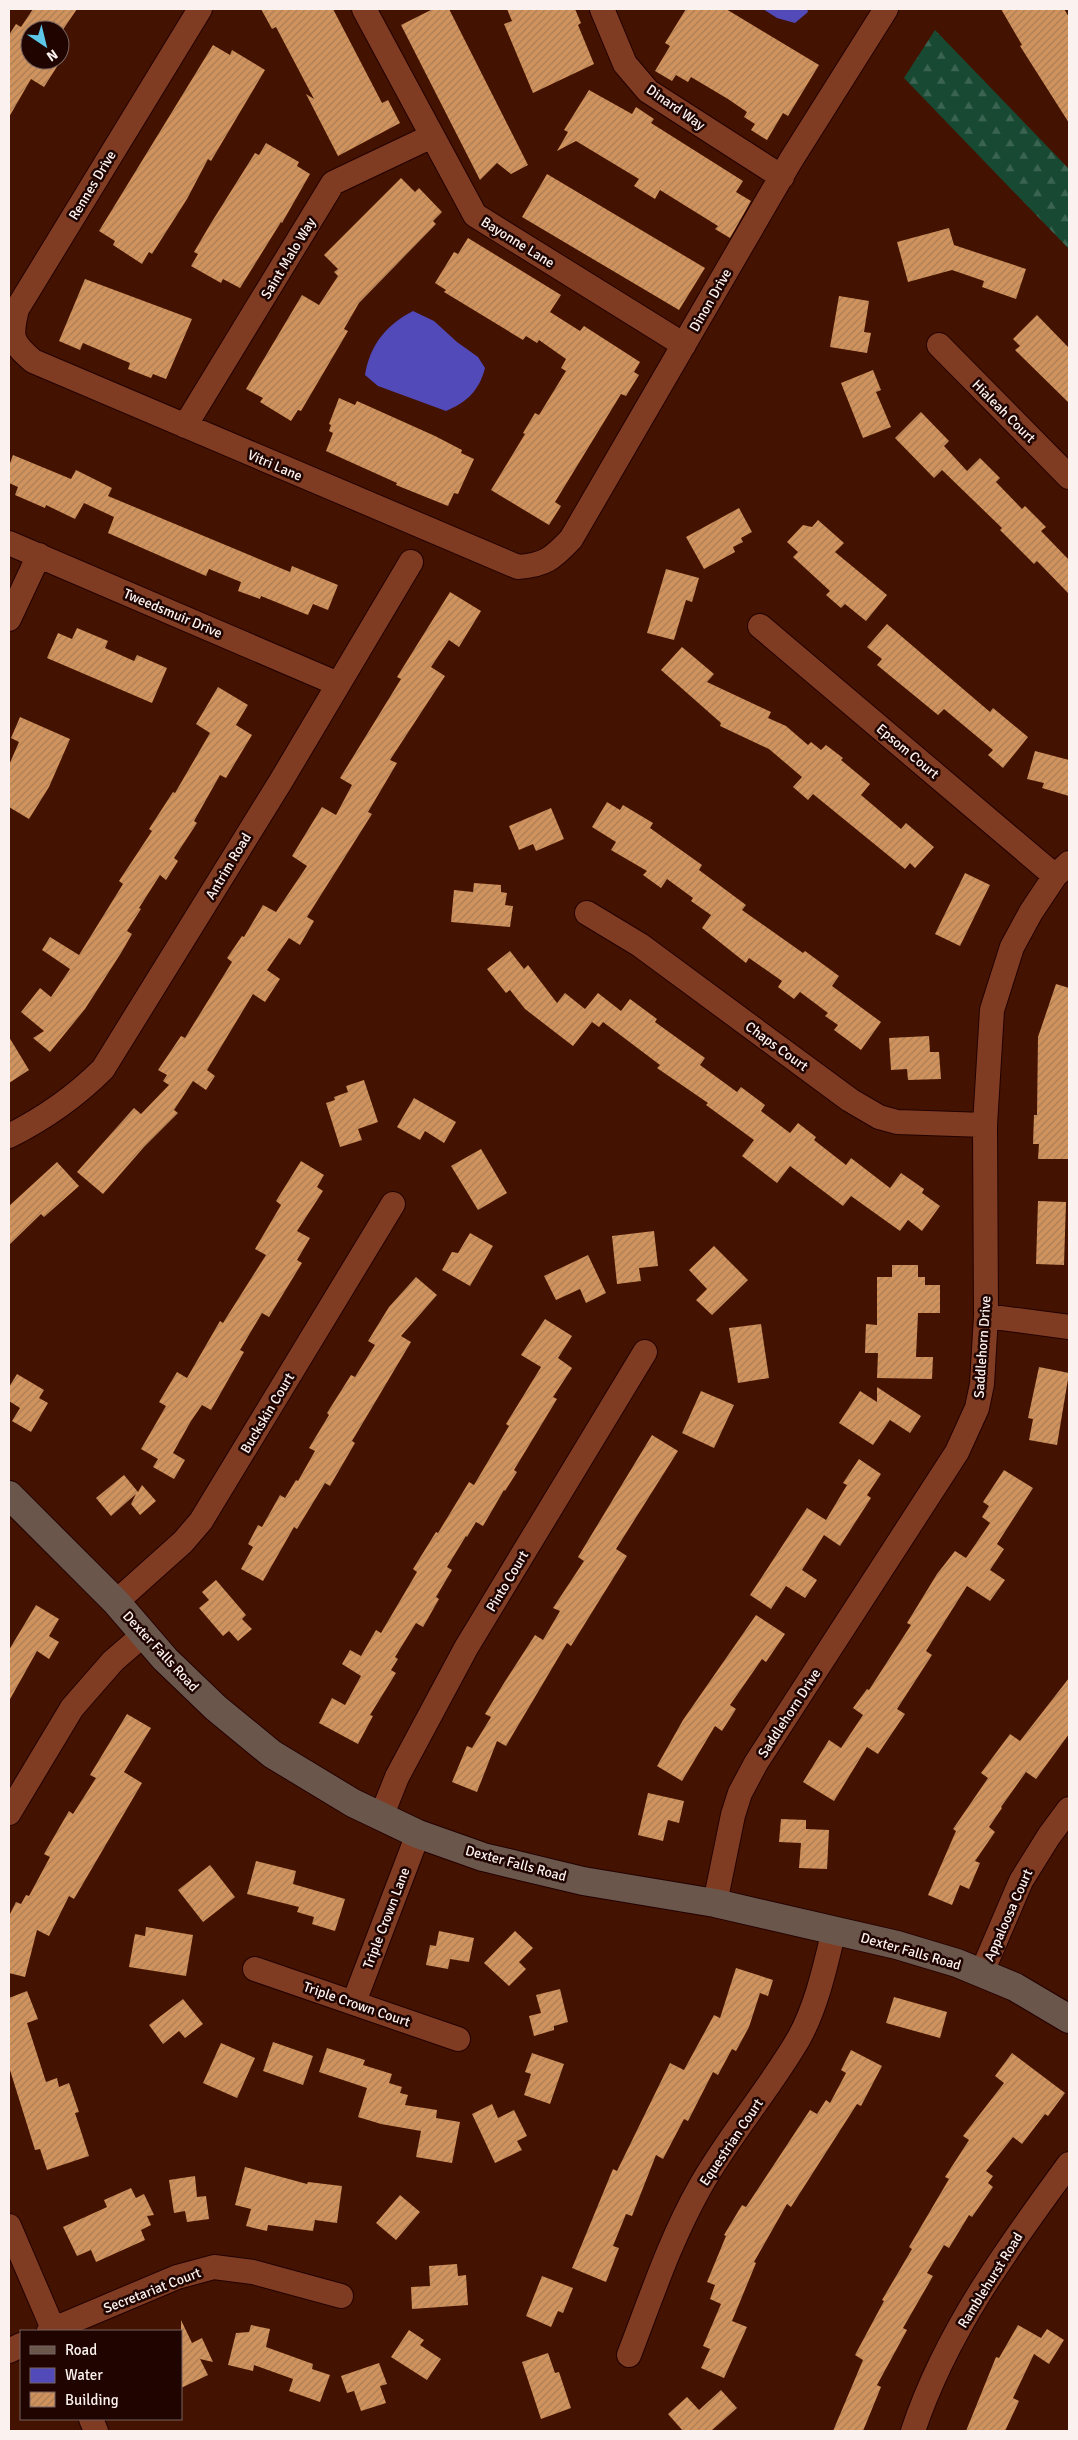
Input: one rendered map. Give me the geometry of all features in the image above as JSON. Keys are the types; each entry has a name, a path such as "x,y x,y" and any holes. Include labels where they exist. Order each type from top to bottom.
{"street":[{"name":"Rennes Drive","path":"34,361 17,347 12,329 17,309 200,9"},
{"name":"Bayonne Lane","path":"364,9 475,215 684,345"},
{"name":"Dinard Way","path":"602,9 625,64 648,91 782,177"},
{"name":"Dinon Drive","path":"518,567 538,566 556,554 571,539 782,177 886,9"},
{"name":"Saint Malo Way","path":"185,426 333,183 432,136"},
{"name":"Hialeah Court","path":"939,345 1069,477"},
{"name":"Vitri Lane","path":"34,361 518,567"},
{"name":"Tweedsmuir Drive","path":"9,543 338,684"},
{"path":"9,619 39,555"},
{"name":"Antrim Road","path":"9,1136 57,1110 80,1092 103,1068 181,944 411,562"},
{"name":"Epsom Court","path":"760,626 1062,869"},
{"name":"Saddlehorn Drive","path":"715,1903 729,1830 740,1793 756,1763 958,1452 977,1408 982,1384 986,1316 985,1125 992,1010 1012,947 1031,912 1062,869"},
{"name":"Chaps Court","path":"587,913 640,945 850,1100 879,1117 913,1124 985,1125"},
{"name":"Buckskin Court","path":"116,1602 183,1542 200,1520 393,1204"},
{"path":"986,1316 1069,1327"},
{"name":"Pinto Court","path":"381,1816 397,1777 466,1648 645,1352"},
{"name":"Dexter Falls Road","path":"9,1495 116,1602 143,1635 216,1708 272,1754 319,1784 381,1816 418,1834 483,1857 583,1881 715,1903 897,1945 982,1972 1015,1987 1069,2020"},
{"path":"9,1813 72,1708 113,1661 143,1635"},
{"name":"Appaloosa Court","path":"982,1972 1021,1881 1049,1836 1069,1810"},
{"name":"Triple Crown Lane","path":"354,2002 418,1834"},
{"name":"Equestrian Court","path":"629,2355 679,2224 722,2151 766,2091 794,2045 811,2012 834,1930"},
{"name":"Triple Crown Court","path":"255,1969 458,2039"},
{"name":"Ramblehurst Road","path":"913,2431 925,2393 974,2300 1069,2164"},
{"path":"9,2226 52,2330"},
{"name":"Secretariat Court","path":"54,2330 177,2277 214,2267 253,2272 342,2296"}],"green space":[{"path":"935,30 1069,169 1069,249 904,78"}],"water":[{"path":"763,9 807,9 808,12 795,23 777,18"},
{"path":"413,311 434,321 457,342 478,357 485,368 476,389 471,395 460,404 446,411 378,386 365,375 367,364 375,345 387,329"}],"building":[{"path":"33,9 77,9 70,20 26,20"},
{"path":"261,9 333,9 382,103 388,100 400,123 338,156 306,94 314,99 276,27 272,29"},
{"path":"433,9 449,9 528,165 511,174 497,163 480,180 401,25"},
{"path":"507,9 575,9 581,23 578,25 594,64 533,93 504,24 512,21"},
{"path":"686,9 726,9 819,65 788,116 783,113 767,140 751,130 755,124 744,117 747,112 728,99 691,77 688,82 676,75 672,81 655,71 670,46 665,43"},
{"path":"1001,9 1064,9 1069,17 1069,123 1020,46 1022,45"},
{"path":"16,24 20,26 20,70 55,70 44,87 31,79 9,117 9,35"},
{"path":"213,45 230,55 232,50 265,70 211,161 208,159 187,199 152,254 149,252 142,264 113,245 115,241 99,231"},
{"path":"589,90 632,114 636,107 654,119 651,123 743,181 736,192 751,201 730,238 715,229 718,226 660,190 655,199 634,186 639,179 576,141 557,151 568,132 564,130"},
{"path":"266,143 299,162 297,166 310,174 282,223 240,288 223,279 221,283 191,266 198,254 194,252 211,223 255,153 259,155"},
{"path":"547,174 705,268 679,310 522,217"},
{"path":"401,178 415,192 419,188 442,212 433,221 436,224 359,303 344,329 348,331 301,411 298,410 291,421 260,402 263,398 246,389 302,295 319,305 338,276 334,272 338,269 324,255"},
{"path":"949,228 954,245 1026,269 1016,299 982,287 984,281 952,270 908,282 897,242"},
{"path":"468,238 561,295 550,312 580,331 584,326 640,362 634,372 639,375 626,396 621,394 555,502 561,506 549,525 491,490 525,434 523,433 535,413 539,415 566,371 561,368 566,359 539,340 537,343 526,336 523,340 444,292 446,290 435,283 454,252 458,254"},
{"path":"85,279 192,319 166,379 153,374 151,378 128,369 130,363 83,343 80,350 59,341"},
{"path":"839,296 869,301 864,332 871,333 867,353 830,347"},
{"path":"1037,315 1069,348 1069,403 1015,350 1020,346 1013,339"},
{"path":"873,370 881,390 876,392 891,427 863,438 841,383"},
{"path":"339,398 355,405 357,401 435,436 462,450 461,453 474,459 458,494 454,493 448,506 396,485 397,483 326,451 333,433 329,431 331,425 329,424"},
{"path":"921,412 949,441 944,446 967,471 980,458 1000,478 996,482 1022,509 1025,506 1046,527 1041,531 1069,560 1069,594 1037,561 1034,564 1000,530 1002,528 942,470 934,478 895,438"},
{"path":"13,455 71,479 76,470 112,488 108,496 290,572 292,566 338,585 328,610 313,604 308,615 261,596 260,599 238,591 241,582 209,569 206,576 108,533 114,517 84,503 75,519 46,505 45,508 15,495 18,487 9,483 9,466"},
{"path":"739,508 752,532 741,538 743,542 733,547 735,552 704,569 686,537"},
{"path":"818,520 844,543 835,552 887,595 866,621 845,604 841,608 826,595 830,591 793,557 798,552 787,542 803,525 812,527"},
{"path":"666,569 699,578 692,602 686,600 674,640 647,633"},
{"path":"450,592 481,611 459,647 449,640 431,667 445,676 390,760 397,763 368,812 372,814 307,917 314,921 300,945 289,938 267,970 280,979 265,1002 253,994 207,1070 215,1076 206,1090 193,1081 174,1110 178,1113 144,1147 103,1194 77,1172 134,1108 141,1114 169,1085 163,1081 167,1075 158,1070 181,1036 185,1038 232,962 227,958 242,936 244,937 263,905 276,912 307,866 292,856 322,807 336,815 352,785 340,778 401,679 397,677"},
{"path":"887,624 990,712 993,708 1028,737 1003,768 988,755 993,750 944,709 938,715 877,665 882,659 867,647"},
{"path":"77,628 108,641 105,648 134,661 137,655 167,668 152,703 47,658 58,633 72,639"},
{"path":"682,647 714,674 707,682 771,712 768,718 786,726 808,745 811,742 821,750 826,745 843,758 841,760 870,784 861,795 901,829 906,823 934,847 915,868 910,863 905,869 813,794 808,800 793,787 802,777 769,749 720,726 721,723 661,670"},
{"path":"218,687 248,705 236,725 252,735 226,778 220,775 194,821 197,823 174,858 178,861 166,880 160,875 139,908 141,909 127,931 132,934 121,953 85,1009 50,1052 33,1038 44,1031 21,1012 40,988 51,997 70,969 42,950 50,937 79,955 123,884 119,881 152,831 149,829 173,792 175,793 210,733 196,724"},
{"path":"20,717 70,739 49,787 29,819 9,807 9,765 19,742 11,738"},
{"path":"1035,751 1069,760 1069,796 1042,788 1044,783 1027,779"},
{"path":"607,802 620,810 623,805 653,823 650,828 702,865 699,870 746,905 742,910 803,953 805,951 839,976 832,986 881,1022 861,1050 834,1030 838,1025 825,1016 828,1013 800,992 794,999 778,987 782,981 749,958 746,963 702,928 711,915 691,901 693,898 667,879 661,888 643,875 647,871 611,850 616,842 592,827"},
{"path":"551,808 564,839 536,851 533,844 519,850 509,826"},
{"path":"965,873 990,885 960,946 935,934"},
{"path":"474,883 501,885 501,892 507,893 505,905 513,906 510,927 451,922 454,890 473,892"},
{"path":"510,951 524,969 528,965 557,1003 565,993 585,1009 598,993 621,1011 630,999 657,1019 655,1022 705,1058 700,1065 737,1092 741,1087 765,1105 761,1111 790,1133 798,1123 816,1137 814,1140 846,1165 851,1158 890,1188 901,1173 924,1189 922,1193 940,1206 922,1231 908,1220 900,1231 851,1196 843,1206 790,1166 777,1183 742,1156 754,1140 706,1105 708,1103 657,1068 660,1065 603,1022 599,1027 592,1022 573,1046 525,1009 510,990 506,993 487,969"},
{"path":"1056,984 1069,988 1069,1159 1038,1159 1039,1144 1033,1144 1034,1115 1037,1115 1038,1037"},
{"path":"929,1036 930,1052 939,1052 941,1079 908,1080 907,1069 891,1070 889,1038"},
{"path":"9,1037 29,1070 9,1083"},
{"path":"364,1080 378,1122 358,1129 362,1140 340,1147 326,1103 335,1100 334,1097 348,1092 346,1086"},
{"path":"414,1098 456,1122 444,1143 425,1131 420,1140 397,1127"},
{"path":"481,1149 507,1193 478,1210 451,1166"},
{"path":"301,1161 324,1175 317,1187 323,1191 297,1231 310,1238 297,1260 302,1263 269,1317 262,1313 240,1350 244,1352 211,1410 202,1405 191,1421 173,1453 185,1460 174,1479 153,1467 158,1459 141,1449 166,1406 159,1402 177,1372 187,1378 220,1321 223,1323 266,1255 255,1249 281,1205 276,1201"},
{"path":"57,1162 79,1186 44,1217 41,1214 9,1245 9,1206"},
{"path":"1038,1201 1066,1202 1064,1265 1036,1264"},
{"path":"654,1231 658,1266 639,1268 641,1281 617,1284 612,1236"},
{"path":"470,1233 493,1246 470,1286 442,1270 452,1252 458,1253"},
{"path":"714,1246 748,1280 712,1315 696,1300 707,1289 689,1270"},
{"path":"588,1255 606,1293 586,1303 580,1289 556,1300 544,1276"},
{"path":"892,1265 918,1265 918,1277 925,1277 925,1285 940,1285 940,1313 918,1313 916,1357 933,1357 932,1379 877,1378 878,1353 865,1353 866,1324 877,1325 877,1277 892,1277"},
{"path":"416,1277 437,1295 401,1336 411,1342 352,1441 355,1443 330,1486 325,1483 297,1529 294,1527 263,1581 241,1569 253,1547 248,1544 258,1525 262,1527 280,1495 285,1498 296,1480 298,1481 315,1451 309,1448 329,1415 327,1413 351,1375 355,1377 375,1345 368,1341 389,1307"},
{"path":"545,1319 572,1336 558,1358 572,1368 553,1397 557,1399 514,1470 517,1472 483,1526 476,1522 447,1567 452,1570 436,1597 439,1599 423,1627 416,1623 395,1657 398,1659 391,1670 396,1673 370,1715 373,1716 358,1744 319,1723 332,1698 345,1705 361,1676 342,1664 350,1650 361,1656 376,1630 381,1633 417,1572 413,1569 436,1532 438,1533 469,1482 474,1485 509,1426 506,1424 541,1367 521,1355"},
{"path":"761,1324 769,1378 738,1383 729,1328"},
{"path":"1039,1367 1069,1373 1057,1445 1029,1440 1033,1419 1028,1418"},
{"path":"17,1374 44,1390 39,1398 48,1403 31,1432 12,1421 20,1408 9,1401 9,1387"},
{"path":"877,1387 921,1416 910,1433 890,1420 873,1445 839,1423 860,1391 877,1402"},
{"path":"701,1391 734,1405 714,1448 682,1433"},
{"path":"652,1435 678,1451 616,1549 627,1556 571,1646 567,1643 506,1746 497,1741 477,1792 452,1782 467,1746 472,1748 491,1717 485,1714 504,1683 535,1635 543,1640 560,1611 553,1608 584,1561 578,1557"},
{"path":"859,1459 881,1474 867,1495 871,1498 840,1546 824,1535 802,1570 817,1580 805,1598 786,1586 771,1609 750,1595 807,1508 826,1520 847,1485 843,1483"},
{"path":"1004,1470 1033,1488 997,1544 1004,1549 990,1570 1005,1580 990,1601 967,1586 926,1651 932,1655 897,1709 905,1714 878,1754 867,1747 834,1801 803,1782 829,1740 841,1748 863,1715 853,1708 867,1689 869,1690 911,1625 907,1623 937,1574 955,1551 966,1558 990,1523 982,1517 989,1506 983,1502"},
{"path":"124,1475 138,1492 142,1485 156,1501 140,1515 131,1504 136,1494 111,1516 96,1498"},
{"path":"216,1580 246,1615 242,1619 252,1629 238,1641 229,1631 223,1636 199,1608 209,1600 202,1592"},
{"path":"36,1605 59,1619 49,1636 59,1642 49,1659 37,1651 9,1701 9,1650"},
{"path":"756,1615 785,1634 766,1662 762,1659 730,1705 736,1709 722,1731 715,1726 682,1781 657,1766 683,1720"},
{"path":"1069,1678 1069,1734 1036,1779 1026,1772 1001,1807 989,1827 995,1832 975,1861 980,1863 969,1889 960,1885 952,1905 928,1895 956,1831 953,1829 988,1778 981,1773 1010,1734 1020,1741"},
{"path":"127,1714 151,1728 124,1772 142,1783 74,1899 69,1896 49,1936 37,1930 25,1977 9,1973 9,1916 16,1902 21,1904 26,1895 29,1896 50,1857 44,1854 69,1811 73,1814 96,1778 90,1775"},
{"path":"648,1793 684,1801 679,1823 668,1820 663,1841 638,1835"},
{"path":"781,1819 806,1820 806,1829 829,1830 827,1869 799,1868 801,1843 779,1842"},
{"path":"256,1861 296,1871 293,1884 345,1899 335,1931 312,1924 314,1917 297,1912 299,1907 247,1894"},
{"path":"210,1865 235,1897 203,1922 178,1890"},
{"path":"146,1927 193,1935 186,1976 129,1967 135,1934 145,1936"},
{"path":"439,1931 474,1938 469,1962 450,1959 448,1969 426,1965 430,1945 436,1946"},
{"path":"515,1931 533,1948 519,1962 526,1969 509,1986 484,1963"},
{"path":"736,1968 773,1980 768,1996 760,1993 749,2027 736,2051 732,2049 718,2075 713,2072 688,2121 684,2119 663,2159 656,2155 632,2216 626,2214 613,2246 619,2248 606,2282 572,2268 613,2169 617,2171 670,2063 684,2070 714,2015 720,2018"},
{"path":"560,1989 568,2022 554,2026 554,2030 534,2036 529,2016 541,2013 536,1995"},
{"path":"27,1991 38,2019 27,2023 46,2082 57,2078 59,2087 69,2083 79,2112 75,2113 89,2156 47,2170 40,2149 35,2150 9,2067 9,1998"},
{"path":"894,1997 947,2012 940,2038 886,2023"},
{"path":"183,1999 203,2024 185,2038 179,2031 163,2044 149,2025"},
{"path":"273,2042 313,2056 303,2085 263,2071"},
{"path":"221,2043 255,2058 237,2098 203,2083"},
{"path":"327,2048 365,2060 363,2065 392,2074 389,2083 402,2087 400,2093 408,2095 405,2105 437,2110 436,2118 460,2122 452,2163 416,2157 421,2131 381,2124 358,2117 367,2088 319,2072"},
{"path":"851,2050 882,2066 861,2106 857,2104 791,2207 787,2204 754,2262 756,2263 732,2321 747,2327 724,2378 701,2368 710,2349 703,2346 721,2304 710,2299 715,2285 707,2282 726,2236 724,2235 742,2205 746,2207 810,2110 817,2114 826,2100 830,2103 846,2073 841,2070"},
{"path":"532,2053 564,2064 550,2104 524,2095 531,2074 525,2072"},
{"path":"1012,2053 1065,2093 1048,2116 1045,2114 1022,2144 1013,2137 986,2171 993,2176 988,2183 993,2187 972,2217 969,2215 949,2248 944,2245 927,2273 933,2276 903,2328 907,2330 877,2385 881,2387 863,2431 833,2431 863,2360 855,2355 884,2301 882,2300 912,2249 909,2247 949,2179 945,2177 969,2140 963,2136 1004,2083 995,2076"},
{"path":"492,2104 498,2118 514,2110 527,2136 517,2141 522,2150 495,2163 472,2114"},
{"path":"245,2167 307,2184 308,2182 342,2186 337,2223 315,2220 313,2231 268,2225 267,2231 246,2226 251,2209 235,2205"},
{"path":"195,2176 197,2197 206,2196 209,2219 187,2222 185,2211 174,2213 169,2180"},
{"path":"131,2188 136,2198 144,2194 154,2215 147,2216 151,2225 141,2230 145,2240 96,2262 91,2250 77,2256 63,2227 107,2207 104,2200"},
{"path":"400,2195 420,2212 396,2240 376,2223"},
{"path":"457,2264 458,2276 466,2275 468,2305 412,2309 411,2287 430,2286 429,2266"},
{"path":"542,2276 573,2288 563,2313 558,2311 551,2327 526,2316"},
{"path":"181,2320 192,2343 202,2338 213,2362 200,2359 208,2375 182,2388 182,2330"},
{"path":"251,2325 270,2329 266,2347 313,2364 312,2369 330,2375 320,2402 289,2391 293,2379 254,2365 253,2371 228,2365 236,2333 249,2332"},
{"path":"1018,2325 1041,2338 1047,2329 1064,2340 1049,2364 1034,2354 1013,2398 1019,2401 1005,2431 966,2431 996,2357 999,2358"},
{"path":"409,2330 424,2340 420,2345 441,2359 427,2380 391,2357"},
{"path":"548,2353 555,2373 559,2372 571,2408 541,2419 522,2362"},
{"path":"379,2363 387,2384 380,2386 386,2403 361,2411 354,2391 347,2393 341,2376"},
{"path":"721,2390 737,2408 711,2431 683,2431 668,2414 687,2397 699,2410"}]}
